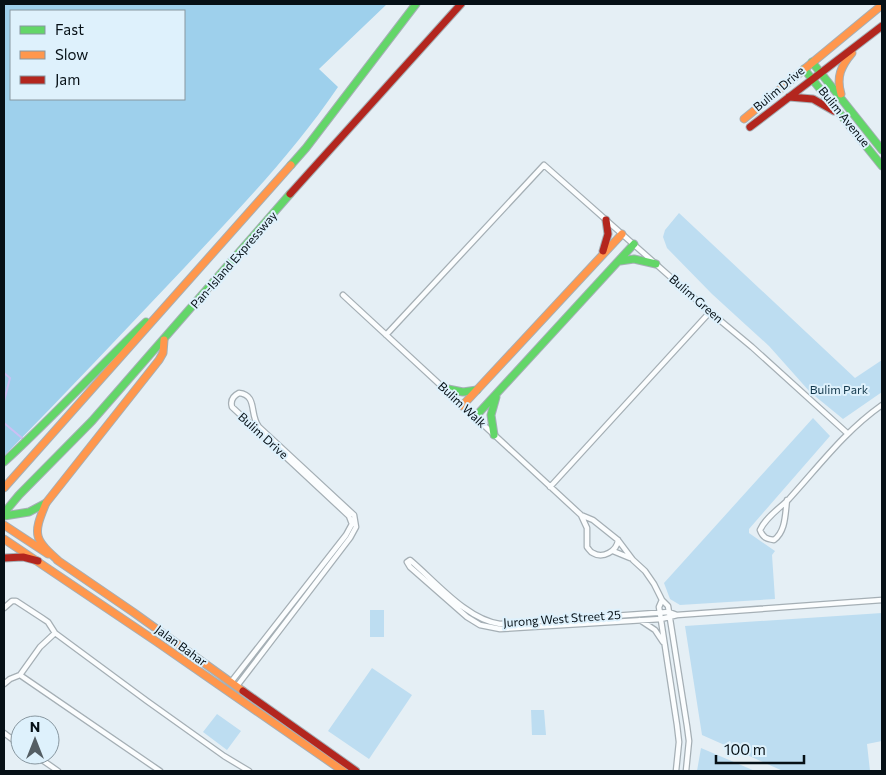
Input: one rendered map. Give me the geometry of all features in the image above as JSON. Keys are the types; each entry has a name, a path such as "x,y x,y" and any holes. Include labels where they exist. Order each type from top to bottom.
{"main road":[{"name":"Pan-Island Expressway","path":"5,486 306,148 416,4"},
{"name":"Pan-Island Expressway","path":"4,515 19,495 92,421 360,115 461,4"},
{"name":"Bulim Drive","path":"744,119 882,5"},
{"name":"Bulim Drive","path":"750,127 882,26"},
{"path":"843,99 837,80 842,64 864,41"},
{"name":"Bulim Avenue","path":"812,62 882,150"},
{"name":"Bulim Avenue","path":"804,69 882,166"},
{"path":"789,97 813,99 826,105 841,116"},
{"path":"600,258 608,234 606,220"},
{"path":"462,406 622,234"},
{"path":"475,417 634,244"},
{"path":"619,261 634,259 656,264"},
{"path":"4,462 35,434 137,329 164,308"},
{"path":"61,563 42,545 38,538 36,528 46,503 159,360 163,353 164,340"},
{"path":"443,388 463,392 478,390"},
{"path":"494,435 491,415 498,392"},
{"path":"4,515 29,512 46,503"},
{"name":"Jalan Bahar","path":"4,525 161,631 356,771"},
{"name":"Jalan Bahar","path":"4,539 343,771"},
{"path":"4,558 23,557 38,561"},
{"path":"157,642 162,641 164,638 161,631"}],"street":[{"name":"Bulim Drive","path":"744,119 750,127"},
{"name":"Bulim Green","path":"386,335 544,164 847,433"},
{"name":"Bulim Walk","path":"343,295 581,515 593,520 618,540 645,570 662,600 668,606 688,726 689,741 686,771"},
{"path":"550,487 710,312"},
{"name":"Bulim Drive","path":"239,393 249,397 252,403 254,420 259,427 354,515 356,527 350,538 234,684 346,535 352,524 349,516 232,407 230,403 232,398 239,393"},
{"path":"787,500 780,536 774,540 766,539 760,530 763,524 847,433 882,405"},
{"name":"Bulim Walk","path":"581,515 587,528 587,547 593,554 604,555 613,551 634,560"},
{"path":"613,551 618,546 618,540"},
{"name":"Jurong West Street 25","path":"668,612 500,624 491,623 470,612 410,560 407,562 410,567 467,617 474,622 500,629 661,619 677,615"},
{"path":"662,600 659,607 679,742 676,771"},
{"path":"668,612 677,615 882,600"},
{"path":"4,608 12,601 19,602 48,622 55,633 147,701 249,771"},
{"path":"639,620 655,630 664,644"},
{"path":"4,684 20,675 40,647 55,633"},
{"path":"20,675 160,771"}],"green space":[{"name":"Bulim Park","path":"679,213 855,378 882,360 882,392 843,419 810,392 769,346 712,294 667,248 663,237 665,230"},
{"name":"Bulim Park","path":"813,418 830,436 749,529 749,533 775,551 772,555 775,599 680,605 670,599 664,583"},
{"path":"370,610 384,610 384,637 370,637"},
{"path":"882,613 882,741 867,744 870,771 783,771 702,735 685,626"},
{"path":"372,668 412,695 369,759 328,731"},
{"path":"531,710 544,710 546,735 532,735"},
{"path":"217,714 241,731 227,750 203,732"},
{"path":"701,748 755,771 697,771"}],"shaded area":[{"path":"4,4 387,4 319,69 338,87 303,134 246,202 4,456"}],"waterway":[{"path":"4,373 10,378 4,401"},
{"path":"4,423 22,438"}],"traffic: fast":[{"path":"291,165 416,4"},
{"path":"812,62 882,150"},
{"path":"804,69 882,166"},
{"path":"4,513 19,495 92,421 290,194"},
{"path":"475,417 634,244"},
{"path":"620,261 634,259 656,264"},
{"path":"4,462 146,322"},
{"path":"443,388 463,392 477,390"},
{"path":"494,435 491,415 496,397"},
{"path":"4,516 29,512 46,503"}],"traffic: slow":[{"path":"744,119 882,5"},
{"path":"841,94 840,72 852,53"},
{"path":"4,488 291,165"},
{"path":"462,406 622,234"},
{"path":"61,563 45,548 38,536 37,530 46,503 159,360 163,353 164,340"},
{"path":"4,525 48,554"},
{"path":"4,539 343,771"},
{"path":"57,560 243,691"}],"traffic: jam":[{"path":"290,194 461,4"},
{"path":"750,127 882,26"},
{"path":"789,97 813,99 834,111"},
{"path":"603,251 608,234 606,220"},
{"path":"4,558 23,557 38,561"},
{"path":"243,691 356,771"}]}
